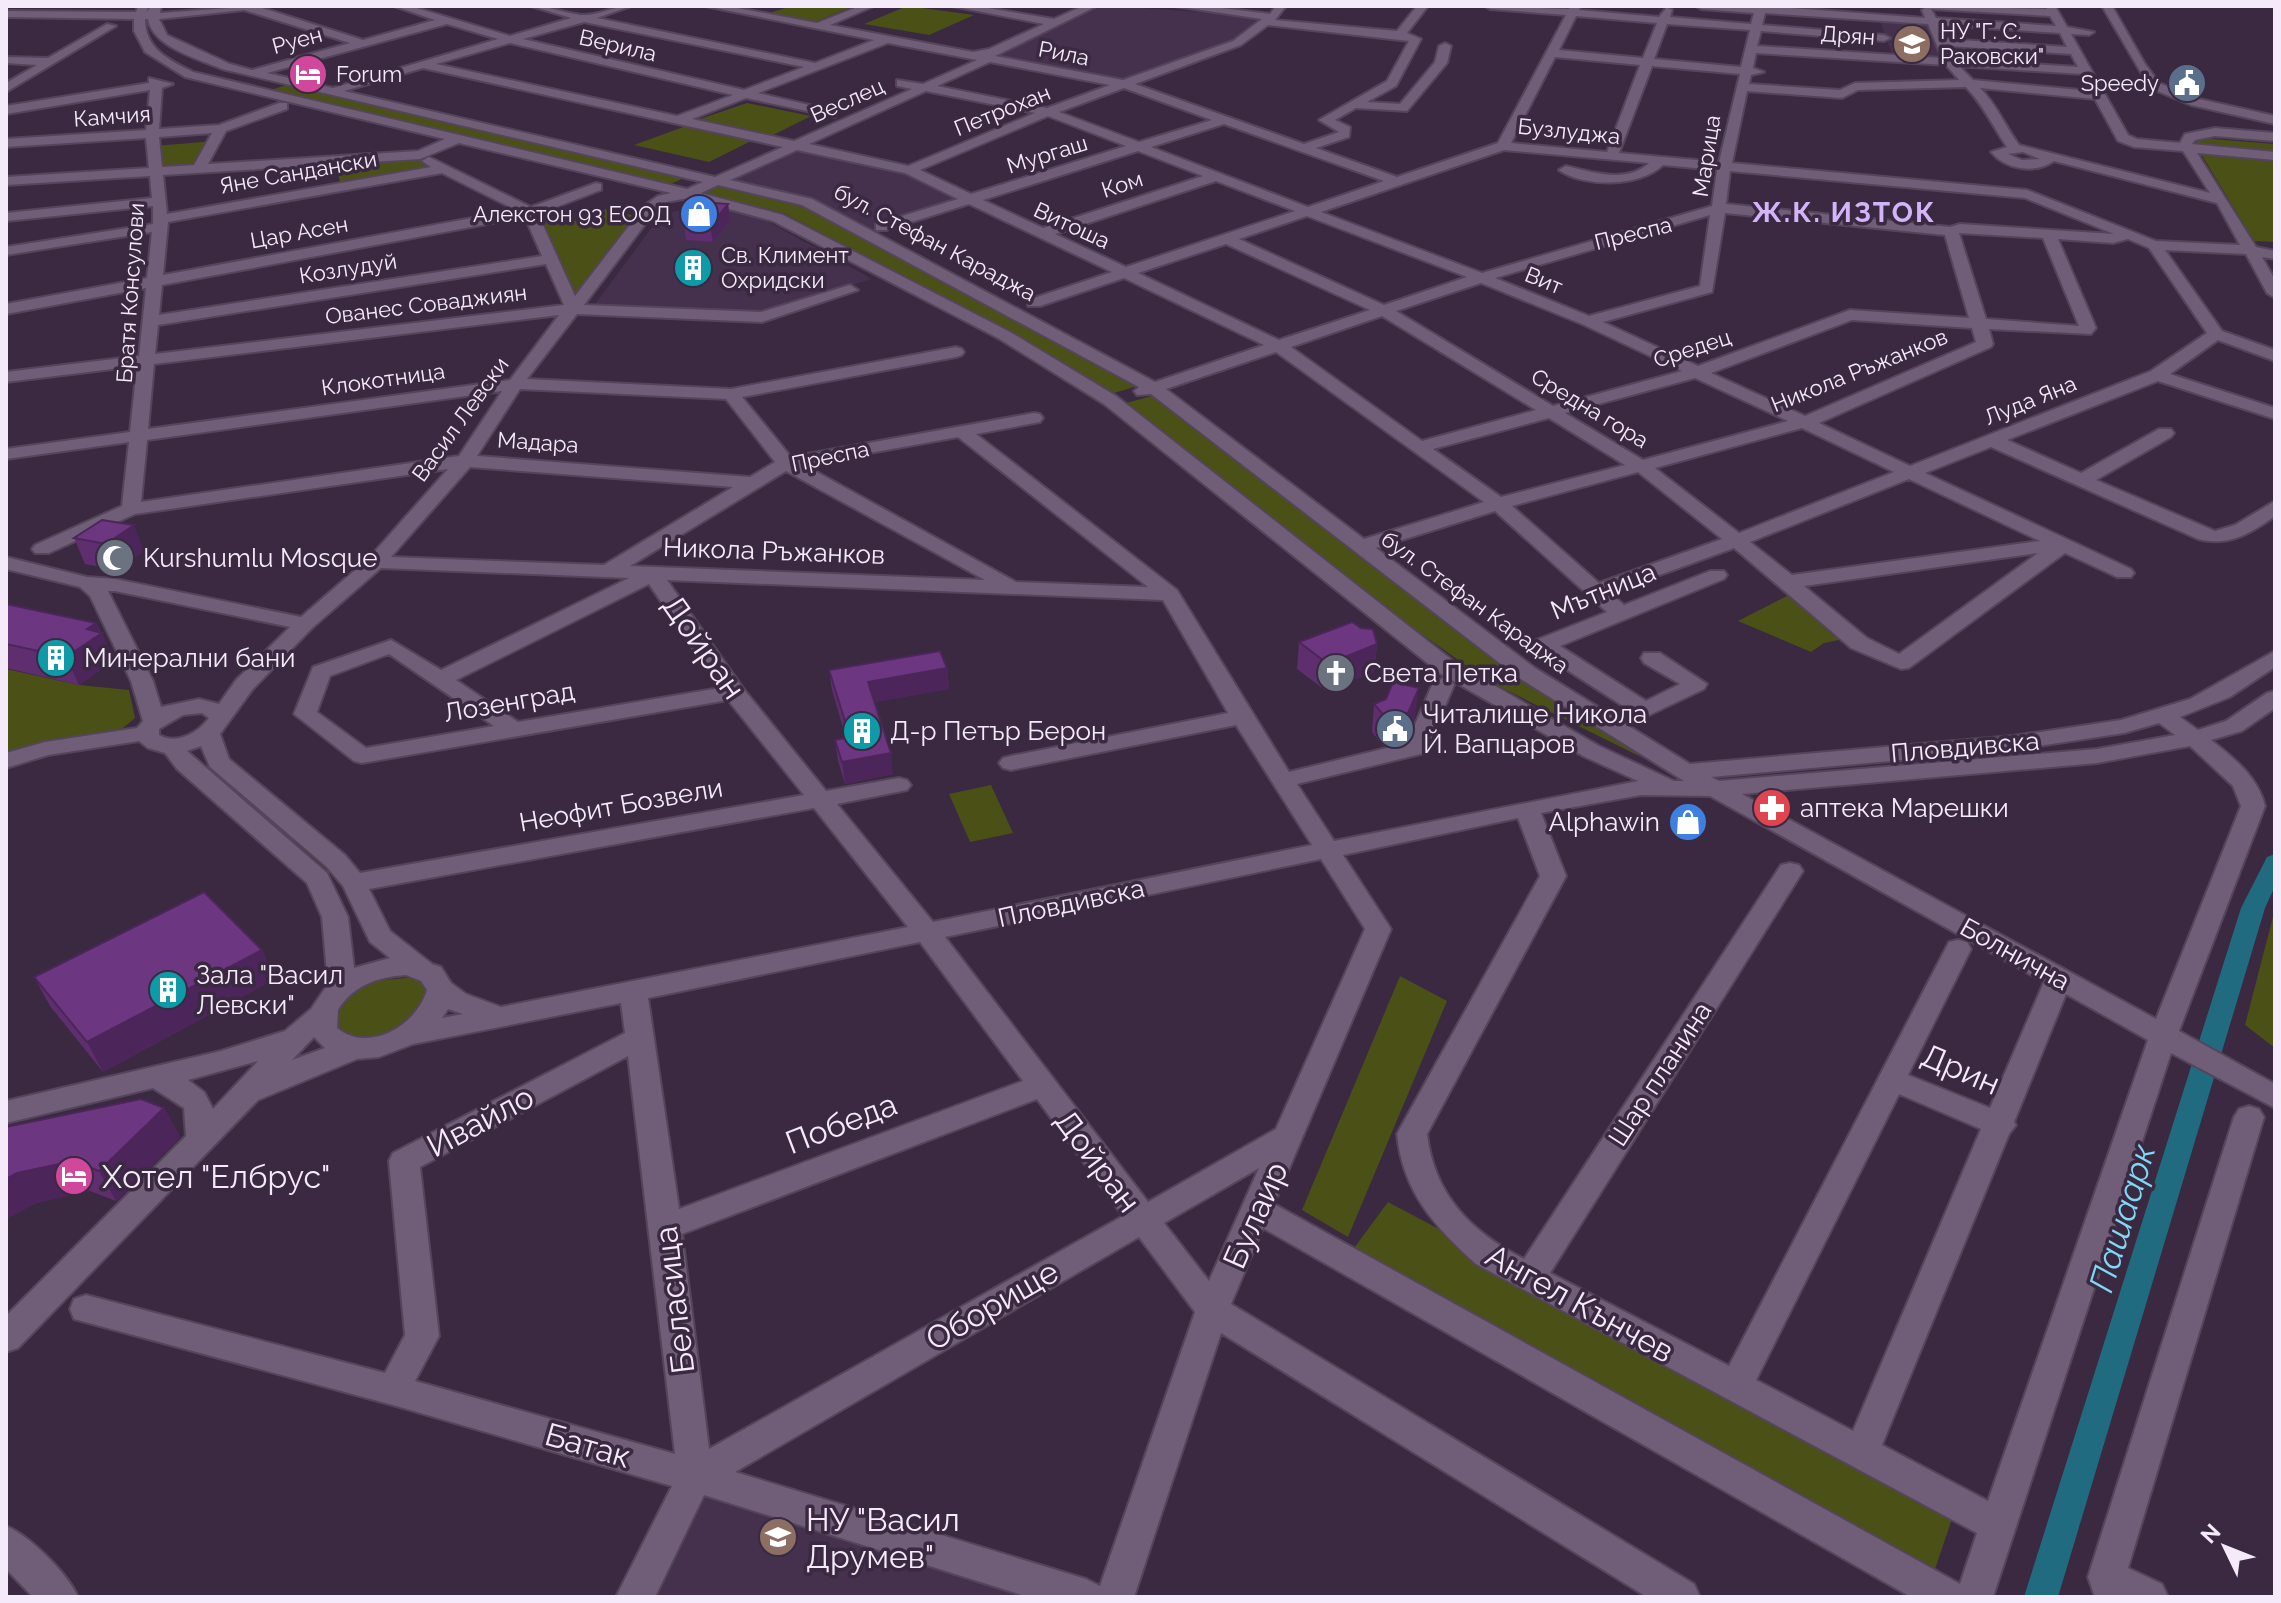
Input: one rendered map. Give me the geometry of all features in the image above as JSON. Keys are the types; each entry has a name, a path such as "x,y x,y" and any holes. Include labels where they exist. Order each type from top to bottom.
{"street":[{"path":"85,10 124,6"},
{"path":"6,12 212,11 245,6 361,43"},
{"name":"Верила","path":"399,6 508,39 831,114"},
{"path":"536,6 818,67"},
{"path":"394,90 342,88 626,6"},
{"path":"710,6 966,55"},
{"path":"816,27 869,6"},
{"path":"957,6 1056,23"},
{"path":"998,6 1069,17"},
{"name":"Веслец","path":"799,134 924,87 1092,6"},
{"path":"1185,6 1415,39 1392,83 1325,120 1346,130 1345,134 1304,148"},
{"name":"Петрохан","path":"909,170 1048,112 1237,43 1269,20 1281,6"},
{"path":"1400,35 1423,6"},
{"path":"1490,6 1574,10 1662,22 1884,38"},
{"path":"1611,157 1669,6"},
{"path":"1701,6 2089,32"},
{"path":"1925,6 1949,62 1990,105 1996,122 2015,148"},
{"path":"1933,6 2052,10 2123,138 2134,143 2275,156"},
{"path":"2107,6 2118,20 2139,65 2153,79 2154,85 2195,102 2275,117"},
{"name":"Марица","path":"1588,321 1707,289 1724,167 1760,8"},
{"path":"1503,146 1574,10"},
{"path":"6,12 148,11"},
{"path":"148,11 142,43 153,54 194,77 456,139 663,193 690,184 771,141"},
{"name":"бул. Стефан Караджа","path":"148,11 156,31 181,34 238,70 492,120 690,184 778,218 1004,335 1110,400 1449,669 1646,784"},
{"path":"181,34 212,11"},
{"path":"1878,19 1890,58"},
{"name":"Руен","path":"6,108 238,70 447,20"},
{"path":"6,88 111,26"},
{"path":"676,121 885,40"},
{"path":"1940,42 2075,51"},
{"path":"1351,104 1403,108 1441,63 1445,46"},
{"name":"Дрян","path":"1751,49 2087,71"},
{"path":"1552,53 1775,73"},
{"name":"Веслец","path":"873,96 966,55 990,56"},
{"name":"Рила","path":"990,56 1123,84 1399,182"},
{"path":"6,60 50,62"},
{"name":"Витоша","path":"419,64 771,141 799,134 909,170 1279,346 1498,504 1620,613"},
{"name":"Вит","path":"901,83 1048,112 1482,278 1588,321 2124,573"},
{"name":"Дрян","path":"1741,87 1842,94 1855,87 1967,83 2101,96"},
{"name":"Братя Консулови","path":"131,509 142,434 160,223 152,133 154,84"},
{"name":"Камчия","path":"6,143 221,129 283,106"},
{"name":"Веслец","path":"716,181 845,108"},
{"name":"Мургаш","path":"881,227 1225,120"},
{"path":"200,167 221,129"},
{"path":"2275,137 2203,133 2186,140 2188,149 2222,200 2275,293"},
{"path":"6,181 420,155 456,139"},
{"name":"Бузлуджа","path":"1034,303 1503,146 2027,194"},
{"path":"2046,155 2049,159 2040,164 2019,163 2007,160 1998,152 2015,148 2046,155 2222,200"},
{"path":"420,155 530,212 573,309"},
{"path":"1566,170 1609,179 1623,178 1653,168 1658,161"},
{"path":"2019,163 2027,194 2154,245 2249,250 2275,255"},
{"name":"Яне Сандански","path":"6,251 442,169"},
{"name":"Ком","path":"1041,234 1217,176"},
{"name":"бул. Стефан Караджа","path":"690,184 716,181 807,202 1154,388 1527,673 1682,781 1754,811"},
{"name":"Цар Асен","path":"6,309 530,212 596,187"},
{"name":"Васил Левски","path":"244,685 305,624 376,562 465,461 515,384 641,217 663,193"},
{"path":"6,217 160,201"},
{"name":"Преспа","path":"1110,400 1594,242 1694,218 1720,208 1951,231 1960,228 2113,239 2130,234"},
{"name":"Никола Ръжанков","path":"1360,547 1498,504 1806,422 1985,344 1951,231"},
{"name":"Средец","path":"1420,447 1698,372 1850,315 2078,333 2088,328 2049,235"},
{"name":"Средна гора","path":"1225,238 1385,311 1642,467 1788,582 1859,643 1901,663 2065,543"},
{"path":"2154,245 2216,334 2275,356"},
{"name":"Козлудуй","path":"153,321 550,259"},
{"name":"Ованес Соваджиян","path":"6,377 573,309 762,317 850,290"},
{"name":"Луда Яна","path":"1594,592 1735,541 2157,375 2216,334"},
{"name":"Клокотница","path":"6,454 515,384 731,394 956,352"},
{"path":"2157,375 2275,414"},
{"path":"731,394 786,463 1012,587"},
{"name":"Преспа","path":"605,573 786,463 1034,418"},
{"path":"961,431 1170,594 1243,717 1327,848"},
{"path":"2082,480 2165,433"},
{"path":"1993,441 2219,538 2230,536 2275,507"},
{"name":"Мадара","path":"42,549 131,509 465,461 752,483"},
{"path":"1788,582 2065,543"},
{"name":"Никола Ръжанков","path":"376,562 1170,594"},
{"path":"6,563 38,568 87,583 305,624"},
{"path":"514,730 441,679 653,574"},
{"name":"Дойран","path":"653,574 734,692 928,934 1212,1310 1681,1597"},
{"name":"Мътница","path":"1652,658 1696,684 1645,710 1544,645 1717,575"},
{"path":"87,583 106,603 142,681 156,744 172,746 191,742 214,726 244,685"},
{"name":"Лозенград","path":"441,679 391,646 321,672 305,714 362,756 734,692"},
{"name":"Пловдивска","path":"409,1035 928,934 1327,848 1646,784 2013,743 2124,726 2164,716 2222,692 2275,657"},
{"path":"142,681 190,706 214,709 218,762 336,861 354,883 379,936 431,974 441,990 456,1001 502,1017"},
{"path":"6,761 45,749 150,727 190,706 244,685"},
{"path":"1284,780 1417,748 1443,685"},
{"name":"Пловдивска","path":"1682,781 1715,789 2097,756 2194,738 2234,726 2275,698"},
{"path":"1974,1597 2163,1036 2253,806 2253,797 2247,786 2194,738 2164,716"},
{"path":"1011,763 1243,717"},
{"path":"172,746 185,764 318,879 335,917 342,986"},
{"path":"1598,794 1608,771 1605,758"},
{"name":"Неофит Бозвели","path":"354,883 899,785"},
{"path":"1715,789 1754,811"},
{"name":"Ангел Кънчев","path":"1527,809 1553,876 1412,1134 1413,1161 1424,1188 1441,1214 1487,1255 2000,1526"},
{"name":"Болнична","path":"1754,811 2249,1083 2262,1107"},
{"name":"Булаир","path":"1115,1597 1212,1310 1378,929 1327,848"},
{"name":"Шар планина","path":"1529,1278 1790,871"},
{"path":"1735,1387 1958,949"},
{"path":"6,1338 244,1096 295,1038 322,1015 329,1000 342,986 365,974 390,967 421,969"},
{"path":"1861,1453 2001,1125 2059,979"},
{"path":"322,1015 323,1027 329,1038 341,1045 375,1047 409,1035 435,1014 441,990"},
{"name":"Беласица","path":"633,991 666,1227 695,1476"},
{"path":"6,1112 215,1065 295,1038"},
{"name":"Ивайло","path":"393,1390 422,1336 404,1161 639,1038"},
{"path":"244,1096 305,1066 357,1048"},
{"path":"157,1077 196,1102 203,1116 200,1141"},
{"name":"Дрин","path":"1893,1080 2001,1125"},
{"name":"Победа","path":"666,1227 1041,1086"},
{"path":"2149,1597 2110,1587 2262,1107"},
{"name":"Оборище","path":"695,1476 1289,1136"},
{"path":"1258,1210 1947,1597"},
{"name":"Батак","path":"86,1309 393,1390 695,1476 1086,1597"},
{"path":"635,1597 695,1476"},
{"path":"6,1543 59,1597"}],"shaded area":[{"path":"1092,6 1272,17 1237,43 1123,84 988,59"},
{"name":"НУ \"Г. С. Раковски\"","path":"1880,21 1928,24 1943,60 1893,57"},
{"path":"795,146 909,170 968,199 865,232 716,181"},
{"path":"705,204 767,221 872,279 759,312 593,307 661,215"},
{"name":"НУ \"Васил Друмев\"","path":"695,1476 1086,1597 635,1597"}],"green space":[{"path":"792,6 854,6 812,23 766,14"},
{"path":"907,6 974,15 929,35 864,24"},
{"path":"292,83 691,175 663,187 262,93"},
{"path":"747,103 811,116 771,136 697,120"},
{"path":"686,126 751,141 709,162 634,145"},
{"path":"2200,138 2275,144 2275,242 2254,241 2195,144"},
{"path":"215,141 200,167 156,171 154,146"},
{"path":"420,155 442,169 341,187 335,160"},
{"path":"721,185 804,205 1141,385 1114,393 1025,341 784,213 702,193"},
{"path":"604,209 641,217 573,309 530,212 577,221"},
{"path":"1156,395 1511,669 1643,758 1486,680 1384,607 1126,403"},
{"path":"1789,595 1839,640 1824,643 1811,652 1738,621"},
{"path":"6,669 79,685 129,690 135,718 123,728 6,756"},
{"path":"991,785 1013,833 970,842 949,794"},
{"path":"2275,909 2275,1048 2245,1025"},
{"path":"1400,976 1447,1001 1348,1237 1302,1210"},
{"path":"414,977 429,989 421,1014 399,1027 364,1038 341,1031 331,1022 338,999 367,982"},
{"path":"1388,1202 1957,1504 1929,1587 1346,1259"}],"building":[{"path":"702,202 728,204 710,226 684,224"},
{"path":"102,520 134,525 106,544 74,538"},
{"path":"6,604 96,623 87,629 102,633 66,657 6,644"},
{"path":"1352,622 1361,628 1373,629 1377,644 1328,664 1299,642"},
{"path":"940,651 947,668 868,682 891,753 842,762 835,740 850,737 829,670"},
{"path":"1393,682 1419,688 1408,713 1386,718 1374,704 1386,699"},
{"path":"204,892 262,950 87,1042 34,977"},
{"path":"141,1099 164,1108 99,1171 73,1161 17,1173 6,1179 6,1127"}],"waterway":[{"name":"Пашаарк","path":"2041,1597 2253,908 2275,862"}],"place":[{"name":"НУ \"Г. С. Раковски\"","path":"1912,44"},
{"name":"Forum","path":"308,74"},
{"name":"Speedy","path":"2187,83"},
{"name":"Алекстон 93 ЕООД","path":"699,214"},
{"name":"Св. Климент Охридски","path":"693,268"},
{"name":"Kurshumlu Mosque","path":"115,558"},
{"name":"Минерални бани","path":"56,658"},
{"name":"Света Петка","path":"1336,673"},
{"name":"Читалище Никола Й. Вапцаров","path":"1395,729"},
{"name":"Д-р Петър Берон","path":"862,731"},
{"name":"аптека Марешки","path":"1772,808"},
{"name":"Alphawin","path":"1688,822"},
{"name":"Зала \"Васил Левски\"","path":"168,990"},
{"name":"Хотел \"Елбрус\"","path":"74,1176"},
{"name":"НУ \"Васил Друмев\"","path":"778,1537"}],"district":[{"name":"Ж.К. ИЗТОК","path":"1844,212"}]}
